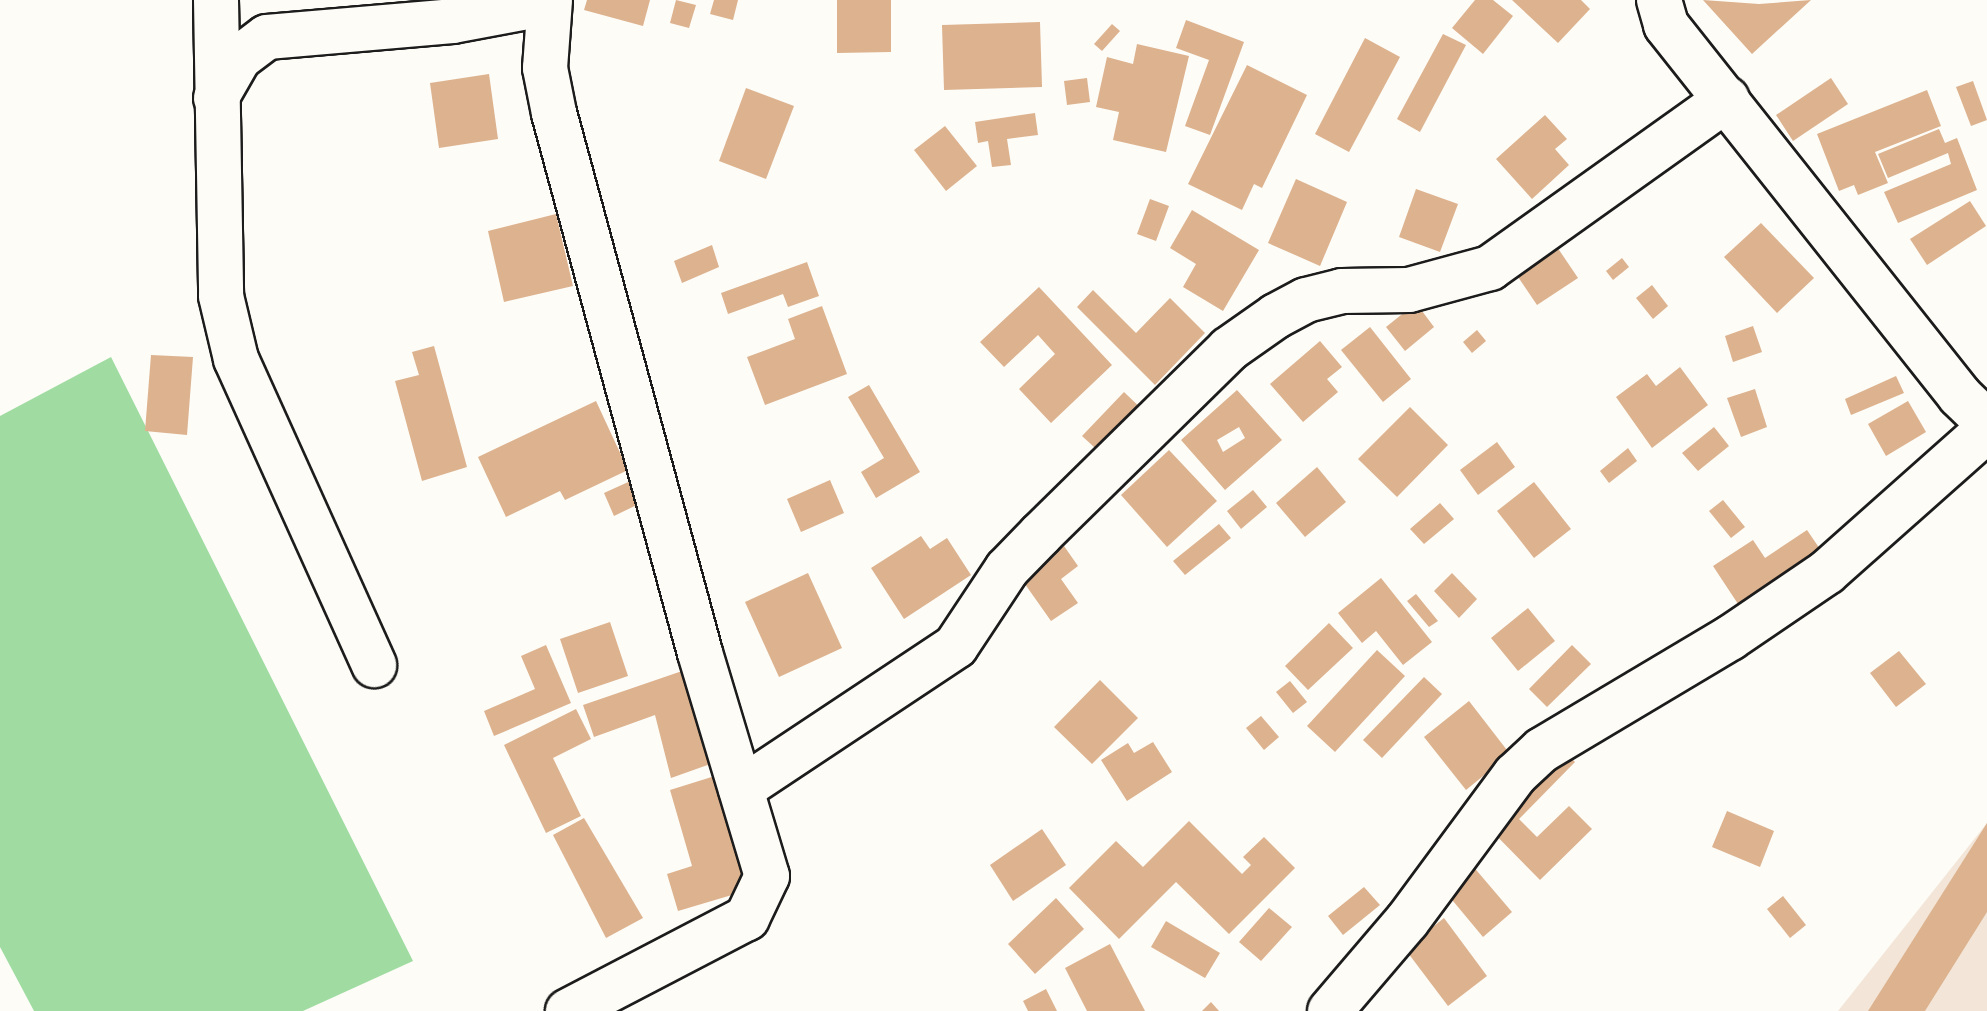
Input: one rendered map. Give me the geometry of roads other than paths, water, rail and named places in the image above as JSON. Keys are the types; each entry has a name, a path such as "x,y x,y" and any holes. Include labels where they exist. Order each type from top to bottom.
{"street":[{"path":"216,0 215,101 221,296 236,359 374,665"},
{"path":"1659,0 1666,25 1960,396 1987,422"},
{"path":"215,101 239,58 267,37 452,21 550,2 545,68 554,113 767,876 759,902 747,918 592,1006"},
{"path":"741,789 956,646 1007,569 1229,349 1276,316 1306,300 1342,291 1409,290 1490,268 1727,99"},
{"path":"1330,1011 1407,921 1476,822 1542,750 1730,638 1827,572 1987,430"}]}
